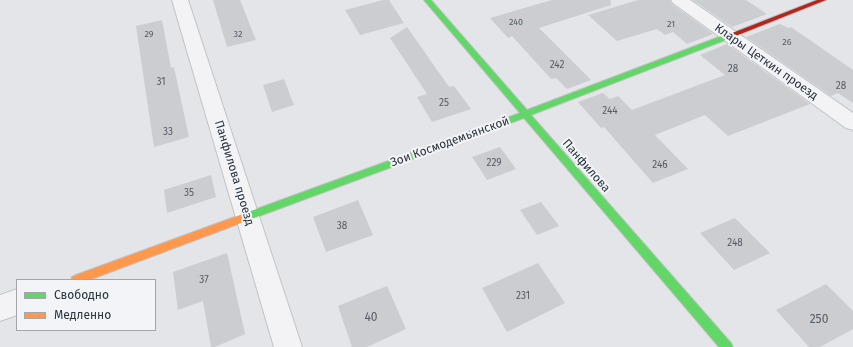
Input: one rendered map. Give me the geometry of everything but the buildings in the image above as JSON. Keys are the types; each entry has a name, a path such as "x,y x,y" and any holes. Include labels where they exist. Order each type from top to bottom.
{"street":[{"name":"Панфилова проезд","path":"180,0 288,347"},
{"name":"Панфилова","path":"426,0 728,347"},
{"name":"Клары Цеткин проезд","path":"679,0 853,123"},
{"name":"Зои Космодемьянской","path":"79,279 525,114 822,0"},
{"path":"0,308 16,302"}],"traffic: fast":[{"path":"427,0 727,347"},
{"path":"243,218 525,114 726,37"}],"traffic: slow":[{"path":"79,279 243,218"}],"traffic: jam":[{"path":"726,37 823,0"}]}
